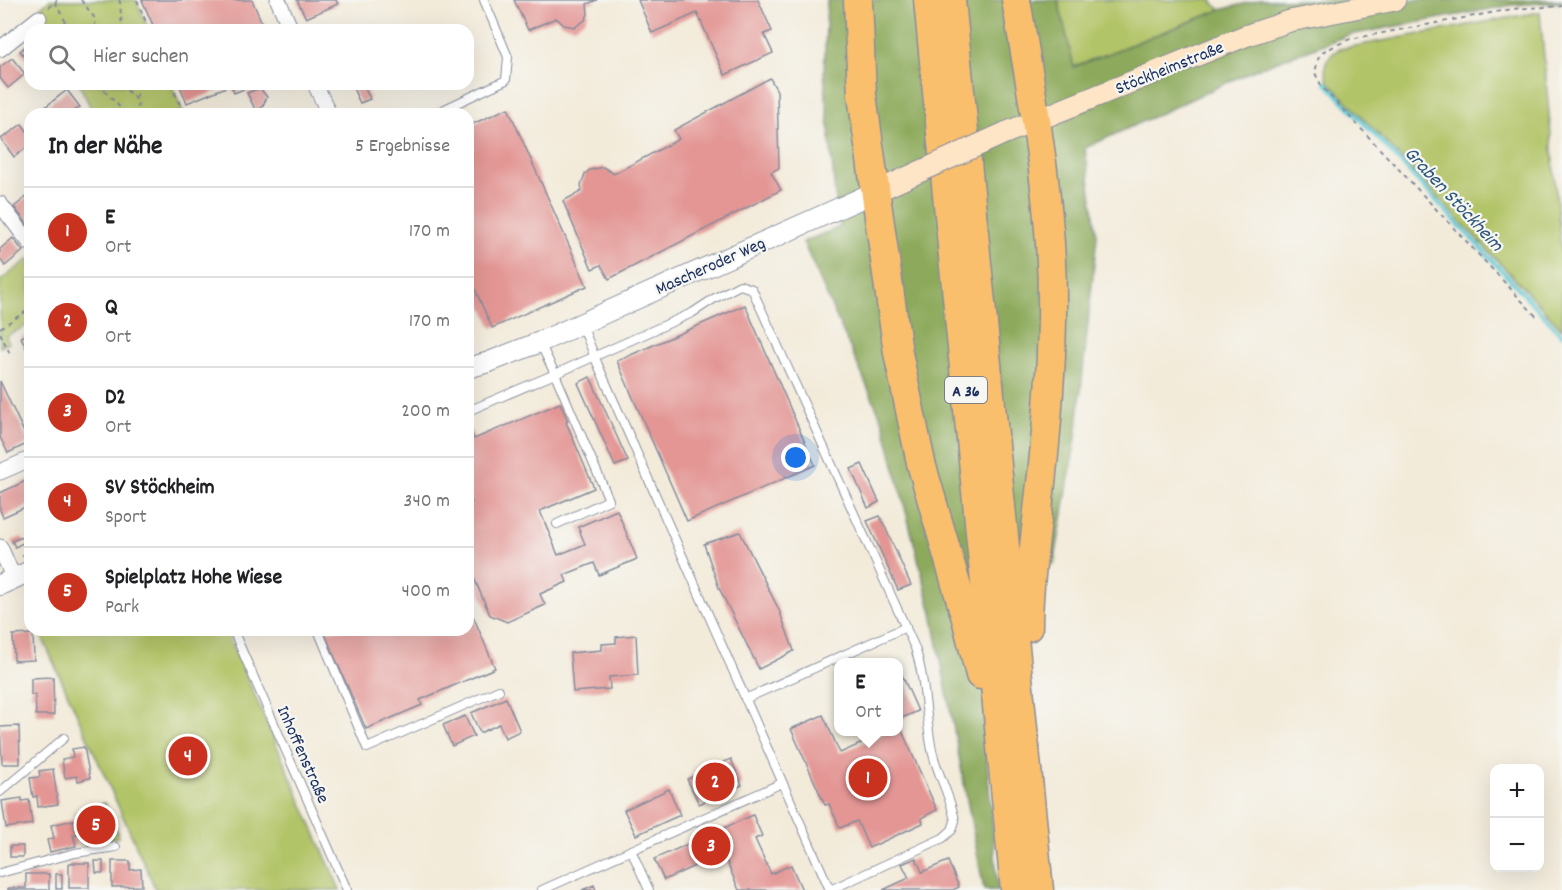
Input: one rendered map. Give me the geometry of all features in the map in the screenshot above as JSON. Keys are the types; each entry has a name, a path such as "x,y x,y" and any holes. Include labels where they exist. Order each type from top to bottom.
{"highway":[{"path":"858,0 862,95 874,192 908,406 941,538 967,622 1005,779"},
{"name":"A 36","path":"928,0 1016,890"},
{"name":"A 36","path":"951,0 1039,890"},
{"path":"1017,0 1037,120 1045,193 1052,318 1050,390 1028,612 1027,761"}],"main road":[{"name":"Stöckheimstraße","path":"950,158 1005,133 1245,36 1290,21 1395,0"},
{"name":"Mascheroder Weg","path":"874,192 950,158"}],"street":[{"path":"278,0 288,24"},
{"path":"32,24 39,18"},
{"path":"0,50 24,30"},
{"path":"318,90 325,108"},
{"name":"Mascheroder Weg","path":"474,366 540,342 874,192"},
{"path":"0,204 24,235"},
{"path":"0,472 24,462"},
{"path":"0,547 15,578"}],"lane":[{"path":"447,108 507,80 508,57 484,0"},
{"path":"474,408 555,374 595,356 692,313 732,288 740,285 752,289 906,627 921,666 928,728 940,778 955,821 952,830 943,838 830,890 745,699 595,356 582,323"},
{"path":"540,342 609,500 557,524"},
{"path":"845,658 906,627"},
{"name":"Inhoffenstraße","path":"236,636 347,890"},
{"path":"320,636 367,748 499,690"},
{"path":"745,699 834,663"},
{"path":"0,792 64,738"},
{"path":"542,890 782,783"},
{"path":"0,873 75,853 116,847"},
{"path":"631,850 649,890"}],"path":[{"path":"57,0 54,2 67,24"},
{"path":"81,0 94,17 95,24"},
{"path":"118,0 122,24"},
{"path":"137,0 147,24"},
{"path":"1536,316 1322,87 1315,73 1324,51 1350,39 1512,9 1562,6"},
{"path":"104,90 120,108"},
{"path":"126,90 138,101"},
{"path":"137,90 137,108"},
{"path":"174,90 181,108"},
{"path":"0,328 24,313"},
{"path":"0,333 11,356"}],"green space":[{"path":"49,0 136,0 146,24 48,24 40,8"},
{"path":"827,0 1058,0 1074,67 1220,10 1259,0 1562,0 1562,2 1512,5 1349,35 1261,67 1085,148 1097,236 1076,438 1054,565 1023,554 985,682 986,750 998,890 984,890 932,613 883,422 803,242 840,227 824,73"},
{"path":"1058,0 1211,0 1220,10 1073,67"},
{"path":"1540,12 1562,260 1562,329 1328,81 1325,71 1326,62 1339,49"},
{"path":"82,90 174,90 181,108 91,108"},
{"path":"24,263 24,327 6,336 9,343 0,347 0,281"},
{"path":"42,636 229,636 340,890 156,890"},
{"path":"105,803 119,837 90,844 82,842 76,813"}],"building":[{"path":"142,0 252,0 262,24 152,24"},
{"path":"297,0 336,0 338,4 306,18"},
{"path":"514,0 597,0 587,4 588,14 585,20 575,27 564,25 556,18 528,30"},
{"path":"638,0 758,0 772,31 764,34 773,53 725,75 697,13 652,33"},
{"path":"12,58 24,75 8,88 0,78 0,67"},
{"path":"770,78 777,91 779,168 771,172 781,190 609,279 601,265 592,269 563,201 582,191 581,185 585,174 590,170 603,167 614,174 679,139 674,130"},
{"path":"67,90 80,107 79,108 44,108"},
{"path":"182,90 219,90 187,103"},
{"path":"262,90 267,97 262,108 254,108 247,93"},
{"path":"354,90 366,90 370,99 360,103"},
{"path":"508,108 587,286 492,328 474,287 474,123"},
{"path":"22,124 24,127 24,150 14,157 1,139"},
{"path":"24,199 24,220 14,207"},
{"path":"13,238 23,251 5,266 0,259 0,249"},
{"path":"745,305 815,465 687,521 617,361"},
{"path":"590,377 628,461 615,466 578,383"},
{"path":"0,381 24,432 24,445 8,453 0,437"},
{"path":"560,403 594,488 540,511 558,555 585,544 578,527 617,510 637,559 599,575 594,563 564,575 567,582 540,594 545,605 507,622 490,615 474,578 474,439"},
{"path":"862,464 879,502 868,508 851,469"},
{"path":"24,482 24,508 3,517 0,510 0,493"},
{"path":"880,516 911,585 898,590 867,521"},
{"path":"740,532 779,610 794,651 759,669 719,588 704,544"},
{"path":"22,537 24,542 15,547 12,541"},
{"path":"474,618 495,668 420,700 422,705 366,729 326,636 474,636"},
{"path":"13,635 33,636 34,660 14,661"},
{"path":"636,635 638,675 609,677 610,689 573,692 570,653 602,650 602,644 616,643 616,637"},
{"path":"53,677 54,715 36,715 35,695 31,695 31,678"},
{"path":"903,677 918,711 903,718"},
{"path":"506,698 520,731 505,738 499,724 480,733 471,713"},
{"path":"823,715 840,753 878,736 903,736 903,733 937,810 921,818 923,823 869,848 857,821 840,828 829,804 825,805 791,729"},
{"path":"465,716 474,736 452,746 443,725"},
{"path":"19,726 20,764 2,764 0,727"},
{"path":"84,747 90,778 78,781 77,776 65,778 62,759 73,757 72,749"},
{"path":"731,759 742,785 699,804 687,779"},
{"path":"53,769 58,804 38,807 37,796 33,797 30,778 40,777 39,771"},
{"path":"669,789 680,815 636,835 624,810"},
{"path":"22,798 22,801 29,800 32,824 6,828 2,801"},
{"path":"753,815 762,836 755,839 771,874 791,865 802,890 739,890 723,853 664,880 654,859"},
{"path":"74,820 78,834 73,835 76,846 50,852 47,840 54,838 51,825"},
{"path":"10,846 23,846 23,857 10,857"},
{"path":"916,858 922,872 948,861 959,887 953,890 883,890 909,878 902,864"},
{"path":"95,861 103,861 103,873 96,873"},
{"path":"112,861 130,861 130,870 141,869 142,886 112,887"},
{"path":"69,863 89,863 89,888 69,888"},
{"path":"26,874 49,874 49,890 8,890 8,888 26,888"},
{"path":"56,874 62,874 62,889 56,889"},
{"path":"594,885 596,890 582,890"}],"waterway":[{"name":"Graben Stöckheim","path":"1325,82 1562,335"}],"place":[{"name":"SV Stöckheim","path":"188,756"},
{"name":"E","path":"868,778"},
{"name":"Q","path":"715,782"},
{"name":"Spielplatz Hohe Wiese","path":"96,825"},
{"name":"D2","path":"711,846"}]}
